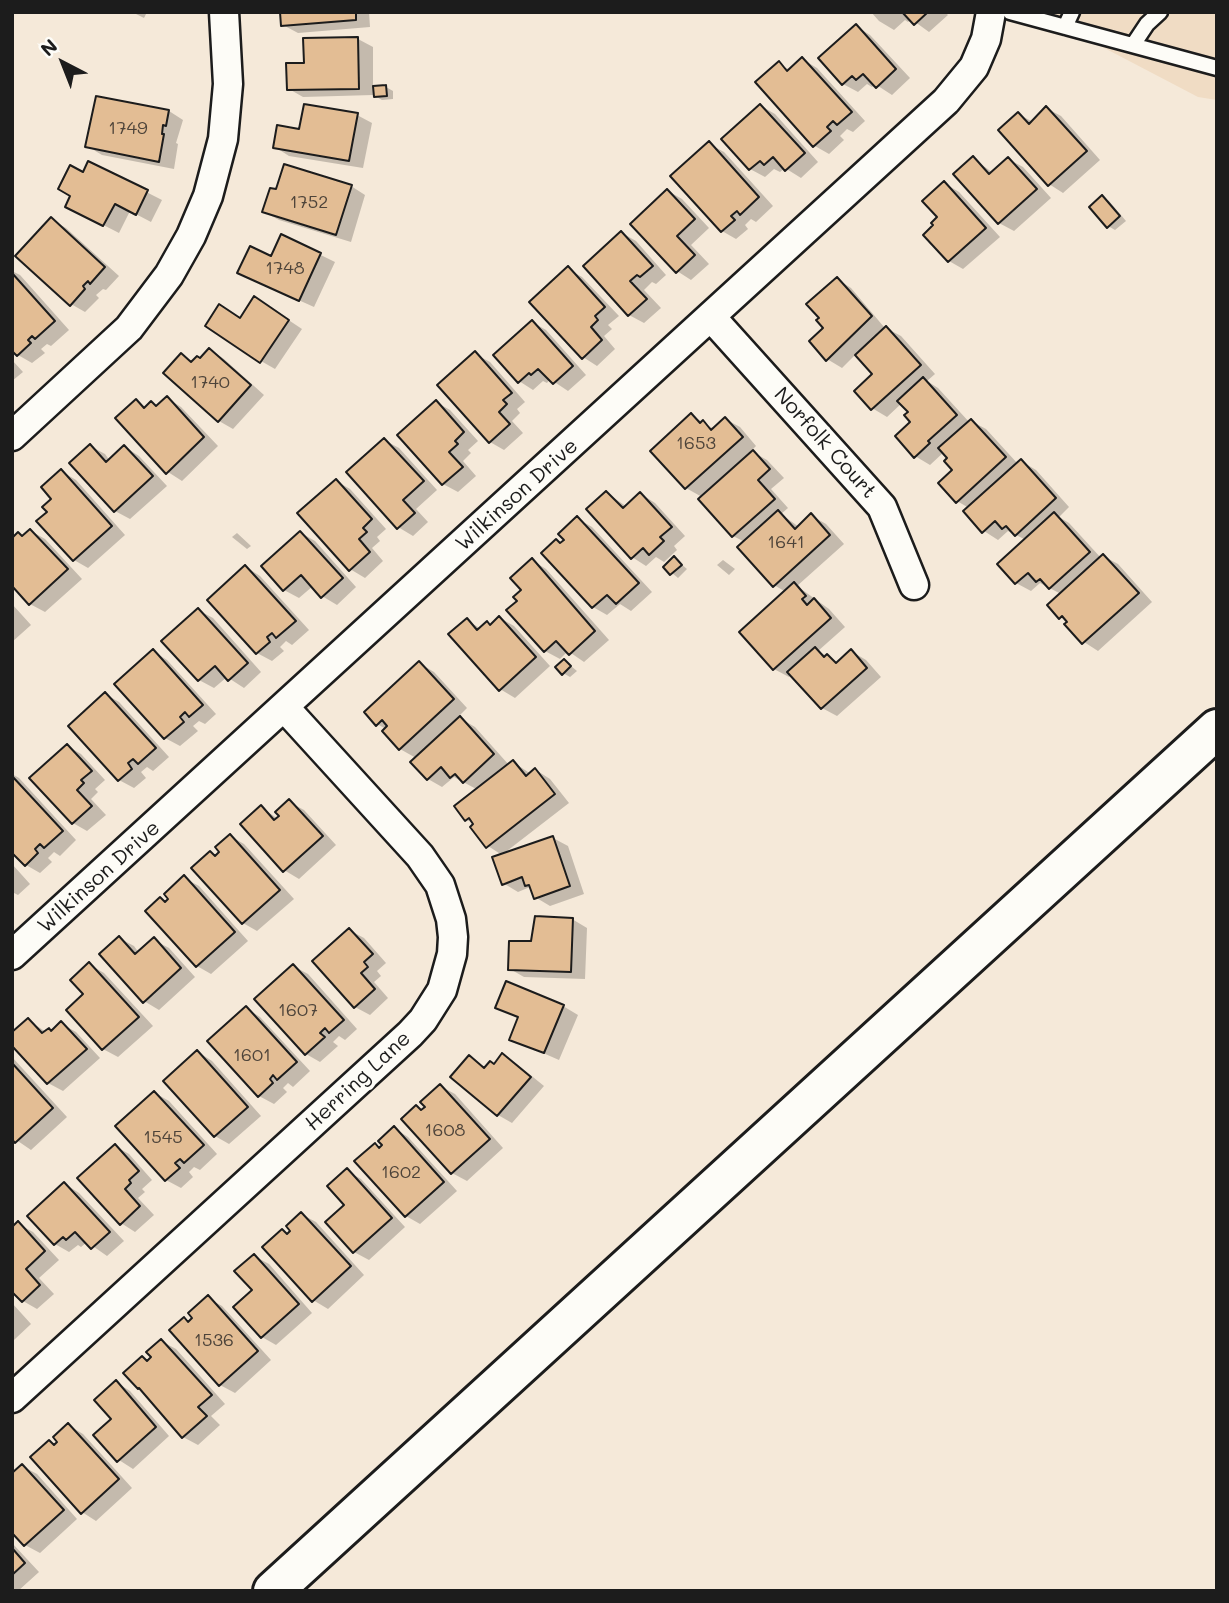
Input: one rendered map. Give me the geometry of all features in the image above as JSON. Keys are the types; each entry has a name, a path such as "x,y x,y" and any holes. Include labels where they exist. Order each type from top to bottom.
{"main road":[{"path":"273,1591 1217,729"}],"street":[{"path":"12,436 130,328 169,275 191,236 211,186 224,130 229,65 224,12"},
{"name":"Wilkinson Drive","path":"12,956 951,96 966,79 977,60 986,39 991,12"},
{"name":"Norfolk Court","path":"711,317 882,507 914,585"},
{"name":"Herring Lane","path":"12,1398 410,1034 429,1013 442,990 452,954 453,937 449,911 440,885 420,856 285,708"}],"lane":[{"path":"1010,12 1217,68"},
{"path":"1065,27 1072,12"},
{"path":"1133,45 1147,24 1160,12"}],"shaded area":[{"path":"1026,12 1217,12 1217,100 1198,97 1089,40"}],"building":[{"path":"280,12 356,12 356,20 281,26"},
{"path":"902,12 928,12 914,25"},
{"path":"856,24 896,69 876,88 863,74 856,80 852,76 842,85 818,58"},
{"path":"358,37 359,89 287,90 286,63 304,63 303,38"},
{"path":"802,57 852,112 837,125 833,121 827,127 831,131 813,147 755,82 779,61 787,71"},
{"path":"386,85 387,96 374,97 373,86"},
{"path":"96,96 169,110 166,126 163,125 159,162 85,147"},
{"path":"304,104 358,113 349,161 273,148 277,125 299,129"},
{"path":"760,104 805,153 785,171 773,157 764,165 760,161 749,170 721,139"},
{"path":"1046,106 1087,151 1048,186 998,130 1018,112 1029,124"},
{"path":"709,141 759,197 740,215 737,211 731,216 735,220 721,232 670,176"},
{"path":"973,156 989,174 1008,157 1037,189 998,224 953,174"},
{"path":"88,161 148,190 136,215 115,204 103,226 65,207 70,196 58,189 70,165 83,172"},
{"path":"284,164 352,185 336,235 262,212 270,188 276,189"},
{"path":"944,181 986,228 948,262 923,235 937,217 922,201"},
{"path":"667,189 695,219 677,236 695,255 676,273 630,224"},
{"path":"1102,195 1120,216 1107,228 1089,207"},
{"path":"51,217 105,267 90,284 88,281 83,286 85,289 70,306 15,256"},
{"path":"621,231 653,266 640,277 637,275 630,281 647,299 628,316 583,266"},
{"path":"281,234 321,253 299,301 237,273 250,246 271,256"},
{"path":"568,266 605,307 595,316 598,320 591,327 602,340 582,359 529,302"},
{"path":"12,273 55,321 35,339 32,336 28,340 31,343 17,356 12,351"},
{"path":"837,277 872,316 826,361 809,341 823,328 816,320 819,318 806,304"},
{"path":"254,296 289,320 260,363 205,326 219,304 240,318"},
{"path":"532,320 573,366 553,384 538,369 518,383 493,355"},
{"path":"886,326 921,365 871,410 854,391 872,374 855,355"},
{"path":"209,348 251,385 218,422 163,373 181,353 191,362 197,356 200,358"},
{"path":"475,351 512,393 503,400 507,404 499,412 510,424 489,443 437,385"},
{"path":"923,377 957,415 928,441 930,443 914,458 895,436 910,422 904,415 908,412 897,401"},
{"path":"167,396 204,437 166,474 115,418 136,399 144,408 151,401 156,406"},
{"path":"436,400 464,432 455,441 458,444 449,452 463,467 442,485 397,435"},
{"path":"691,413 700,423 703,420 711,430 725,417 743,437 685,489 650,451"},
{"path":"971,419 1006,457 956,503 938,483 952,470 944,461 947,458 938,448"},
{"path":"384,438 424,481 403,500 415,513 397,529 346,472"},
{"path":"90,444 106,462 124,445 153,476 114,512 69,463"},
{"path":"753,450 770,469 758,480 775,499 732,537 698,499"},
{"path":"1021,459 1056,498 1015,536 1006,526 1002,529 995,521 982,533 963,511"},
{"path":"61,469 112,526 73,561 36,521 47,512 42,507 51,499 41,487"},
{"path":"336,479 372,519 363,528 367,532 359,539 370,552 349,571 297,513"},
{"path":"606,491 623,508 640,492 672,527 660,537 664,541 649,555 643,548 631,559 586,509"},
{"path":"778,510 795,529 811,513 830,535 773,587 737,547"},
{"path":"1054,512 1090,552 1049,589 1040,579 1036,582 1028,573 1015,584 997,564"},
{"path":"577,516 639,583 616,604 607,595 592,608 541,553 556,539 560,543 564,540 558,534"},
{"path":"30,529 68,569 29,605 12,586 12,538 18,532 22,536"},
{"path":"300,531 343,578 321,598 301,575 283,591 261,566"},
{"path":"1103,554 1139,593 1082,644 1064,624 1067,622 1062,616 1059,619 1047,605"},
{"path":"674,556 682,565 670,575 663,567"},
{"path":"532,558 595,631 569,655 556,641 544,652 506,610 517,601 513,597 521,590 510,578"},
{"path":"245,565 296,621 276,638 272,633 267,637 270,642 256,654 207,600"},
{"path":"794,582 806,596 802,599 807,605 814,598 831,618 773,670 739,632"},
{"path":"198,608 248,663 228,681 215,666 198,681 161,641"},
{"path":"499,616 536,657 499,691 448,634 467,618 477,630 487,621 490,625"},
{"path":"815,647 824,657 827,654 836,663 851,649 867,668 821,709 787,672"},
{"path":"153,649 203,705 189,717 185,712 180,717 184,722 164,739 114,684"},
{"path":"564,659 571,666 562,675 555,667"},
{"path":"419,661 454,699 399,750 382,731 387,726 382,720 376,726 364,712"},
{"path":"105,692 156,748 138,764 133,759 128,763 132,769 118,781 68,726"},
{"path":"460,716 494,754 463,783 455,774 450,778 441,767 427,780 410,762"},
{"path":"67,744 92,771 81,780 84,783 77,790 92,806 72,824 29,778"},
{"path":"513,760 526,776 535,768 555,794 486,848 470,827 473,824 469,818 465,821 454,806"},
{"path":"12,776 63,831 44,848 40,844 35,849 38,853 25,866 12,853"},
{"path":"289,799 323,836 283,872 240,824 261,805 274,820 279,816 275,812"},
{"path":"230,834 280,890 242,924 191,868 210,851 215,856 219,852 215,847"},
{"path":"553,836 570,886 534,899 529,885 525,886 522,877 502,885 492,857"},
{"path":"184,875 235,932 196,967 145,911 160,897 165,902 168,899 164,894"},
{"path":"535,916 573,918 571,972 508,970 509,941 531,941"},
{"path":"349,928 373,954 364,962 368,967 361,973 375,989 354,1008 312,961"},
{"path":"119,936 135,954 154,937 181,968 143,1003 99,954"},
{"path":"89,962 139,1017 102,1050 66,1010 83,994 70,980"},
{"path":"293,964 344,1020 329,1033 325,1028 320,1033 325,1037 305,1055 254,999"},
{"path":"506,981 564,1005 544,1053 509,1040 518,1017 495,1008"},
{"path":"246,1006 297,1062 277,1080 273,1075 270,1079 273,1083 258,1097 207,1041"},
{"path":"28,1018 42,1033 49,1028 51,1031 61,1021 87,1049 47,1084 12,1046 12,1032"},
{"path":"197,1050 248,1107 214,1137 163,1081"},
{"path":"502,1053 531,1077 497,1116 450,1077 469,1055 484,1068 490,1061 494,1064"},
{"path":"12,1063 53,1108 15,1143 12,1139"},
{"path":"440,1084 490,1139 451,1174 401,1119 416,1105 421,1110 425,1107 420,1102"},
{"path":"154,1091 204,1145 184,1163 180,1159 175,1163 180,1168 165,1181 115,1126"},
{"path":"394,1126 444,1182 405,1217 354,1161 375,1143 379,1148 382,1145 378,1141"},
{"path":"115,1144 139,1171 129,1180 131,1183 125,1189 140,1206 120,1225 77,1178"},
{"path":"347,1168 392,1218 353,1253 325,1222 344,1205 327,1186"},
{"path":"64,1182 110,1232 91,1249 75,1232 54,1245 27,1216"},
{"path":"301,1212 351,1266 312,1302 262,1247 282,1229 287,1234 290,1231 286,1226"},
{"path":"18,1221 45,1251 26,1269 40,1285 22,1302 12,1292 12,1227"},
{"path":"254,1254 299,1304 261,1338 233,1307 252,1290 234,1271"},
{"path":"208,1295 258,1351 219,1386 169,1330 184,1317 188,1322 192,1318 188,1313"},
{"path":"161,1339 212,1395 198,1407 207,1416 182,1438 123,1373 142,1356 147,1361 151,1357 146,1352"},
{"path":"116,1380 156,1427 117,1462 93,1435 111,1419 94,1400"},
{"path":"68,1423 119,1479 81,1514 30,1457 49,1440 54,1445 57,1442 53,1437"},
{"path":"22,1464 64,1510 24,1546 12,1533 12,1473"},
{"path":"12,1548 25,1563 12,1575"}]}
